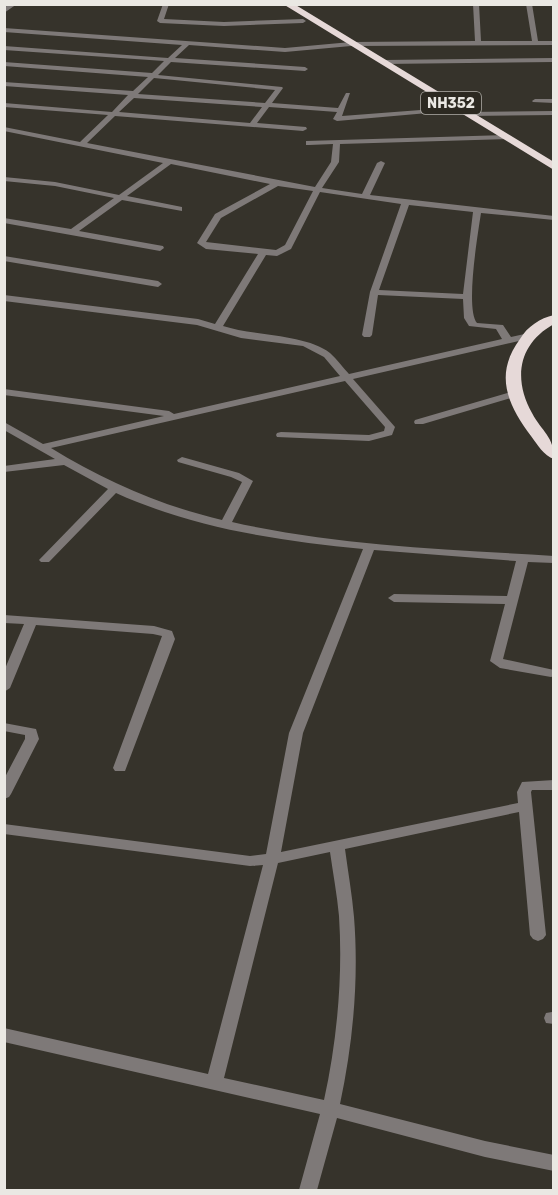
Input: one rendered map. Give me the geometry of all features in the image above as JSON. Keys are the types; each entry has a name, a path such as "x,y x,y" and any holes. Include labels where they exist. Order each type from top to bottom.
{"highway":[{"name":"NH352","path":"275,4 336,41 349,43"},
{"name":"NH352","path":"287,4 554,166"},
{"path":"554,319 540,325 519,348 510,372 514,394 539,436 554,454"}],"street":[{"path":"4,11 14,4"},
{"path":"166,4 160,21 224,24 303,21"},
{"path":"476,4 478,42"},
{"path":"529,4 535,42"},
{"path":"4,30 294,50 349,43 554,43"},
{"path":"81,145 187,43"},
{"path":"4,48 305,69"},
{"path":"383,62 554,60"},
{"path":"4,64 153,75 280,88 252,125"},
{"path":"4,84 339,110"},
{"path":"348,94 336,118 344,120 464,111 554,113"},
{"path":"535,101 554,101"},
{"path":"4,105 303,129"},
{"path":"4,129 317,190 554,218"},
{"path":"309,143 506,137"},
{"path":"277,183 218,216 201,243 206,246 277,253 288,247 317,190 335,162 337,142"},
{"path":"71,232 118,196 169,162"},
{"path":"365,197 381,163"},
{"path":"4,179 55,184 179,209"},
{"path":"367,335 374,292 406,202"},
{"path":"477,210 467,297 470,322 500,327 508,341"},
{"path":"4,220 160,248"},
{"path":"217,328 263,252"},
{"path":"4,258 158,284"},
{"path":"374,292 467,297"},
{"path":"4,298 198,322 241,335 315,347 327,355 389,423 388,433 369,438 281,435"},
{"path":"43,447 529,336"},
{"path":"4,392 176,415"},
{"path":"419,422 514,394"},
{"path":"4,425 115,488 153,504 225,525 284,537 554,560"},
{"path":"182,460 235,474 248,481 248,485 225,525"},
{"path":"4,469 68,461"},
{"path":"45,560 115,488"},
{"path":"214,1083 272,859 296,733 370,546"},
{"path":"523,558 496,661 504,665 551,673"},
{"path":"394,598 511,600"},
{"path":"4,619 30,623 154,630 168,634 169,639 120,768"},
{"path":"4,688 30,623"},
{"path":"4,727 31,732 32,738 4,794"},
{"path":"538,935 524,792 527,785 554,785"},
{"path":"4,829 226,859 272,859 525,806"},
{"path":"308,1191 330,1109 347,985 347,928 337,846"},
{"path":"4,1035 330,1109 484,1149 554,1163"}]}
